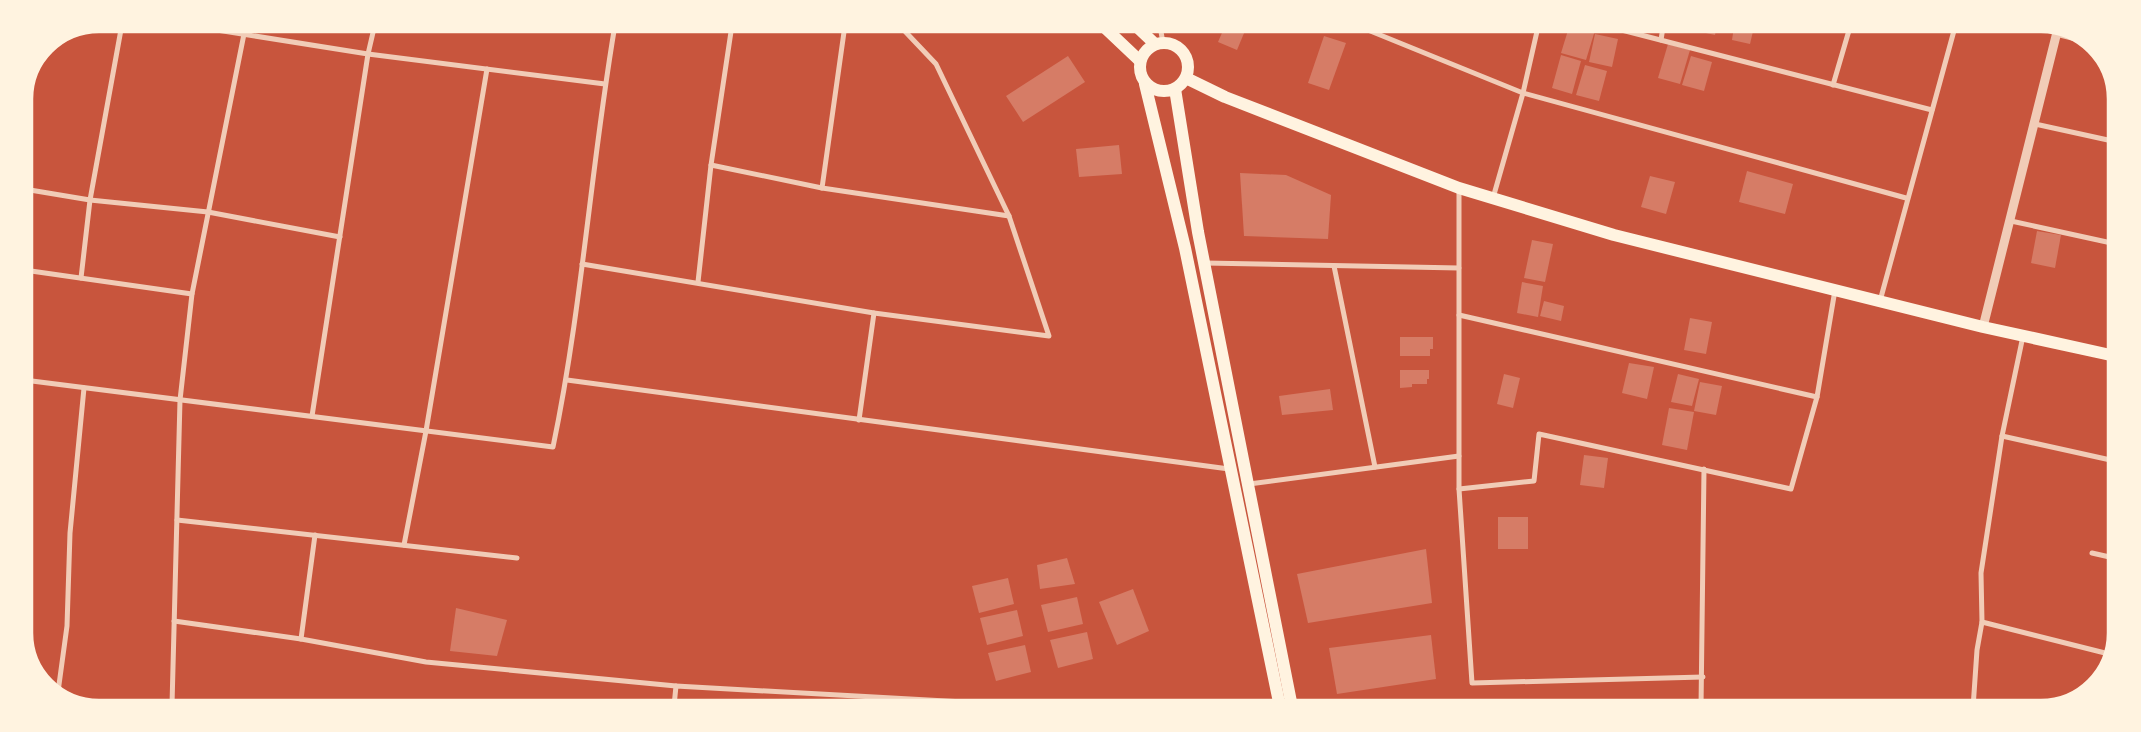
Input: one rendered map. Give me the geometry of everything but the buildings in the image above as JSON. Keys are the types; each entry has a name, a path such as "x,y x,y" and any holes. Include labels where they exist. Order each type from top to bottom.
{"main road":[{"path":"1110,33 1140,61"},
{"path":"1145,33 1159,44 1179,48 1184,54 1188,70 1186,78 1175,89 1159,92 1145,84"},
{"path":"1159,44 1148,48 1140,61 1141,77 1145,84 1185,248 1279,700"},
{"path":"1186,78 1225,97 1459,188 1614,235 1983,327 2108,354"},
{"path":"1175,89 1204,264 1291,700"}],"street":[{"path":"82,278 90,200 120,33"},
{"path":"238,33 368,54 605,84"},
{"path":"312,416 368,54 373,33"},
{"path":"33,381 552,447 567,380 605,84 614,33"},
{"path":"698,282 711,166 731,33"},
{"path":"822,188 844,33"},
{"path":"582,264 874,313 1049,336 1009,216 936,64 907,33"},
{"path":"1159,44 1160,33"},
{"path":"1375,33 1523,93 1906,198"},
{"path":"1493,198 1523,93 1537,33"},
{"path":"1634,33 1932,110"},
{"path":"1661,40 1662,33"},
{"path":"1833,85 1848,33"},
{"path":"1880,301 1906,198 1954,33"},
{"path":"172,700 180,400 192,294 244,34"},
{"path":"1983,327 2056,34"},
{"path":"404,544 426,431 487,69"},
{"path":"2035,124 2108,140"},
{"path":"711,166 822,188 1009,216"},
{"path":"1459,188 1459,489 1472,683 1703,677"},
{"path":"32,190 90,200 208,212 340,237"},
{"path":"2011,221 2108,242"},
{"path":"1204,264 1459,268"},
{"path":"1334,266 1375,467"},
{"path":"32,271 192,294"},
{"path":"1459,489 1534,481 1539,434 1791,489 1817,397 1836,290"},
{"path":"859,420 874,313"},
{"path":"1459,315 1817,397"},
{"path":"1974,700 1977,650 1982,622 1981,573 2002,436 2023,336"},
{"path":"567,380 1230,469"},
{"path":"59,686 67,626 70,533 84,388"},
{"path":"2002,436 2108,460"},
{"path":"1248,484 1459,456"},
{"path":"1702,700 1704,469"},
{"path":"177,520 517,558"},
{"path":"301,640 315,535"},
{"path":"2092,553 2108,557"},
{"path":"174,621 301,640 426,662 676,686 927,700"},
{"path":"1982,622 2105,653"},
{"path":"675,700 676,686"}]}
